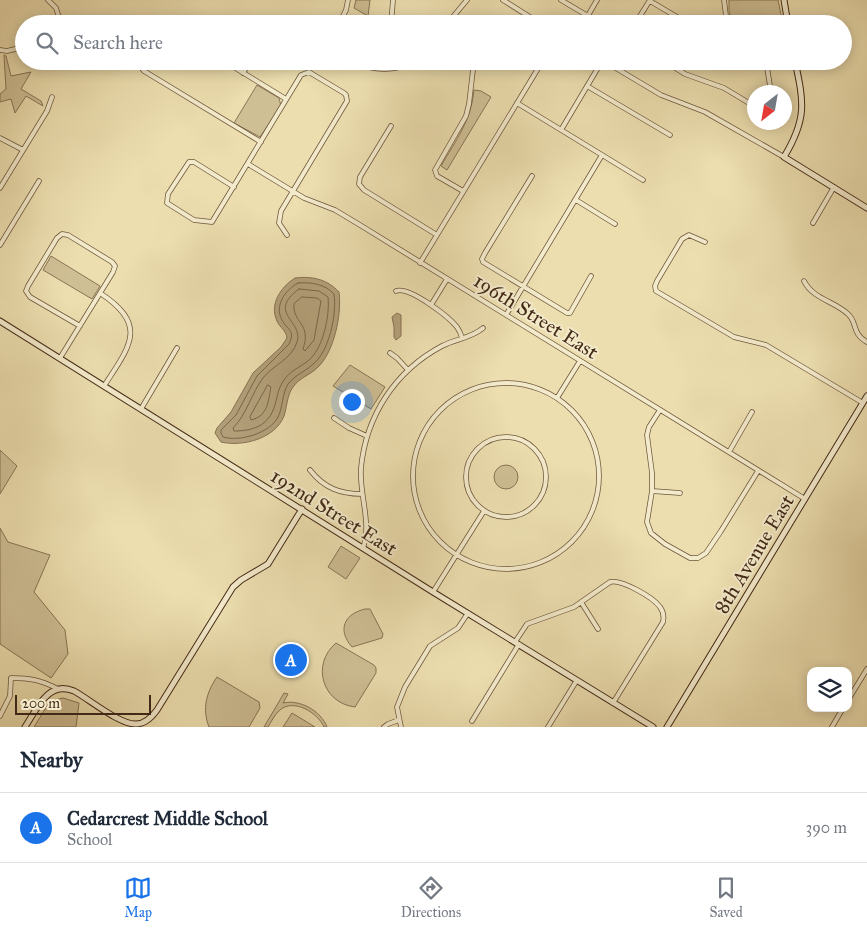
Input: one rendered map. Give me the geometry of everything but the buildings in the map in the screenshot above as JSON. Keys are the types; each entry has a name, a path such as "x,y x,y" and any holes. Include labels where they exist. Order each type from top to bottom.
{"street":[{"path":"48,0 56,8 58,15"},
{"path":"344,15 348,0"},
{"path":"391,15 393,0"},
{"path":"454,15 467,0"},
{"path":"503,0 527,15"},
{"path":"561,0 586,15"},
{"path":"589,15 597,0"},
{"path":"641,15 650,0 674,15"},
{"path":"724,0 726,15"},
{"path":"784,0 786,15"},
{"path":"0,50 7,51 15,49"},
{"path":"143,70 261,142"},
{"path":"238,70 286,100"},
{"path":"463,191 435,173 438,163 466,116 473,70"},
{"path":"420,263 537,70"},
{"path":"561,130 597,70"},
{"path":"618,70 676,102 711,116 784,157 867,208"},
{"path":"767,70 770,85"},
{"path":"784,157 794,139 801,119 802,92 798,70"},
{"path":"681,71 715,84 747,102"},
{"path":"234,187 194,162 190,162 168,194 167,201 169,205 194,220 211,222 234,187 302,75 306,72 312,73 344,93 347,99 281,210 279,216 280,226 287,235"},
{"path":"587,86 670,135"},
{"path":"0,188 47,111 52,97"},
{"path":"517,103 643,180"},
{"path":"391,126 360,177 359,184 364,190 437,235"},
{"path":"0,138 23,150"},
{"path":"506,315 602,156"},
{"name":"196th Street East","path":"248,164 304,198 335,210 805,499"},
{"path":"532,176 482,259 484,264 563,312 570,313 592,276"},
{"path":"0,245 39,181"},
{"path":"813,223 834,188"},
{"path":"576,200 616,224"},
{"path":"60,358 80,326 100,294 115,266 112,262 68,235 62,234 57,238 26,291 30,296 80,326"},
{"path":"705,242 689,235 682,239 657,281 655,290 658,294 734,337 766,345 863,403"},
{"path":"431,305 447,279"},
{"path":"804,281 810,291 848,314 856,333 867,342"},
{"path":"396,290 404,290 431,305 456,326 462,338"},
{"path":"100,294 121,309 130,325 130,344 104,386"},
{"name":"192nd Street East","path":"0,321 468,614 654,727"},
{"path":"363,548 367,532 361,471 367,436 375,415 398,380 408,370 442,346 475,335 483,328"},
{"path":"141,409 177,348"},
{"path":"390,353 408,370"},
{"path":"557,398 580,361"},
{"path":"503,383 526,385 547,392 573,411 586,428 598,459 598,491 592,512 585,526 559,553 530,566 497,568 476,564 457,554 432,532 417,501 413,479 414,462 418,446 428,426 442,408 451,401 470,390 486,385 503,383"},
{"name":"8th Avenue East","path":"667,727 867,396"},
{"path":"660,410 647,435 651,461 652,491 647,516 648,525 651,533 684,555 690,558 698,558 710,548 758,471"},
{"path":"729,452 752,412"},
{"path":"334,418 349,428 367,436"},
{"path":"510,436 528,443 537,451 546,468 545,487 540,499 532,508 515,516 496,516 484,511 475,502 466,485 467,466 472,455 480,445 497,437 510,436"},
{"path":"310,470 316,478 332,489 341,493 362,494"},
{"path":"652,491 680,493"},
{"path":"25,727 46,695 58,689 74,691 122,721 135,726 146,721 154,714 234,587 241,580 268,564 302,509"},
{"path":"433,592 484,511"},
{"path":"472,720 527,624 560,613 614,581 650,598 661,607 664,619 614,703"},
{"path":"581,602 598,629"},
{"path":"401,727 397,711 398,701 427,650 435,642 458,628 468,614"},
{"path":"852,693 867,669"},
{"path":"0,716 10,696 11,678 43,681 58,689"},
{"path":"548,727 577,680"},
{"path":"832,727 841,712"},
{"path":"384,727 399,720"}],"shaded area":[{"path":"356,0 370,0 368,15 354,8"},
{"path":"729,0 778,0 781,15 730,15"},
{"path":"4,55 6,56 11,76 31,72 21,89 41,101 43,106 26,96 15,113 11,99 0,102 0,94 6,89"},
{"path":"257,85 279,98 281,106 260,137 234,123"},
{"path":"474,90 481,91 491,97 447,170 441,166 466,121"},
{"path":"51,256 100,286 92,299 43,270"},
{"path":"350,365 385,387 371,409 333,386"},
{"path":"0,450 17,466 0,494"},
{"path":"506,465 514,469 518,477 514,485 506,489 498,485 494,477 498,469"},
{"path":"0,528 8,542 50,555 34,592 65,630 68,654 51,678 0,644"},
{"path":"341,546 360,558 346,579 328,567"},
{"path":"365,609 370,609 383,634 382,638 352,647 345,635 345,624 352,615"},
{"path":"336,643 376,668 376,673 355,707 344,704 335,698 328,691 324,681 322,671 324,661 328,652"},
{"path":"217,677 259,702 260,708 249,727 209,727 206,701"},
{"path":"284,693 288,694 283,703 296,703 315,711 327,727 324,727 311,712 298,706 292,706 280,710 268,727 264,727"},
{"path":"63,698 79,703 76,727 34,727 50,701"},
{"path":"292,713 315,727 283,727"}],"water":[{"path":"295,278 319,279 339,292 338,322 328,353 317,368 298,381 293,387 280,424 266,436 248,442 221,442 215,433 217,428 231,412 253,373 281,347 287,338 277,321 274,308 281,291"},
{"path":"397,313 401,315 401,336 396,340 392,317"}],"place":[{"name":"Cedarcrest Middle School","path":"291,660"}]}
